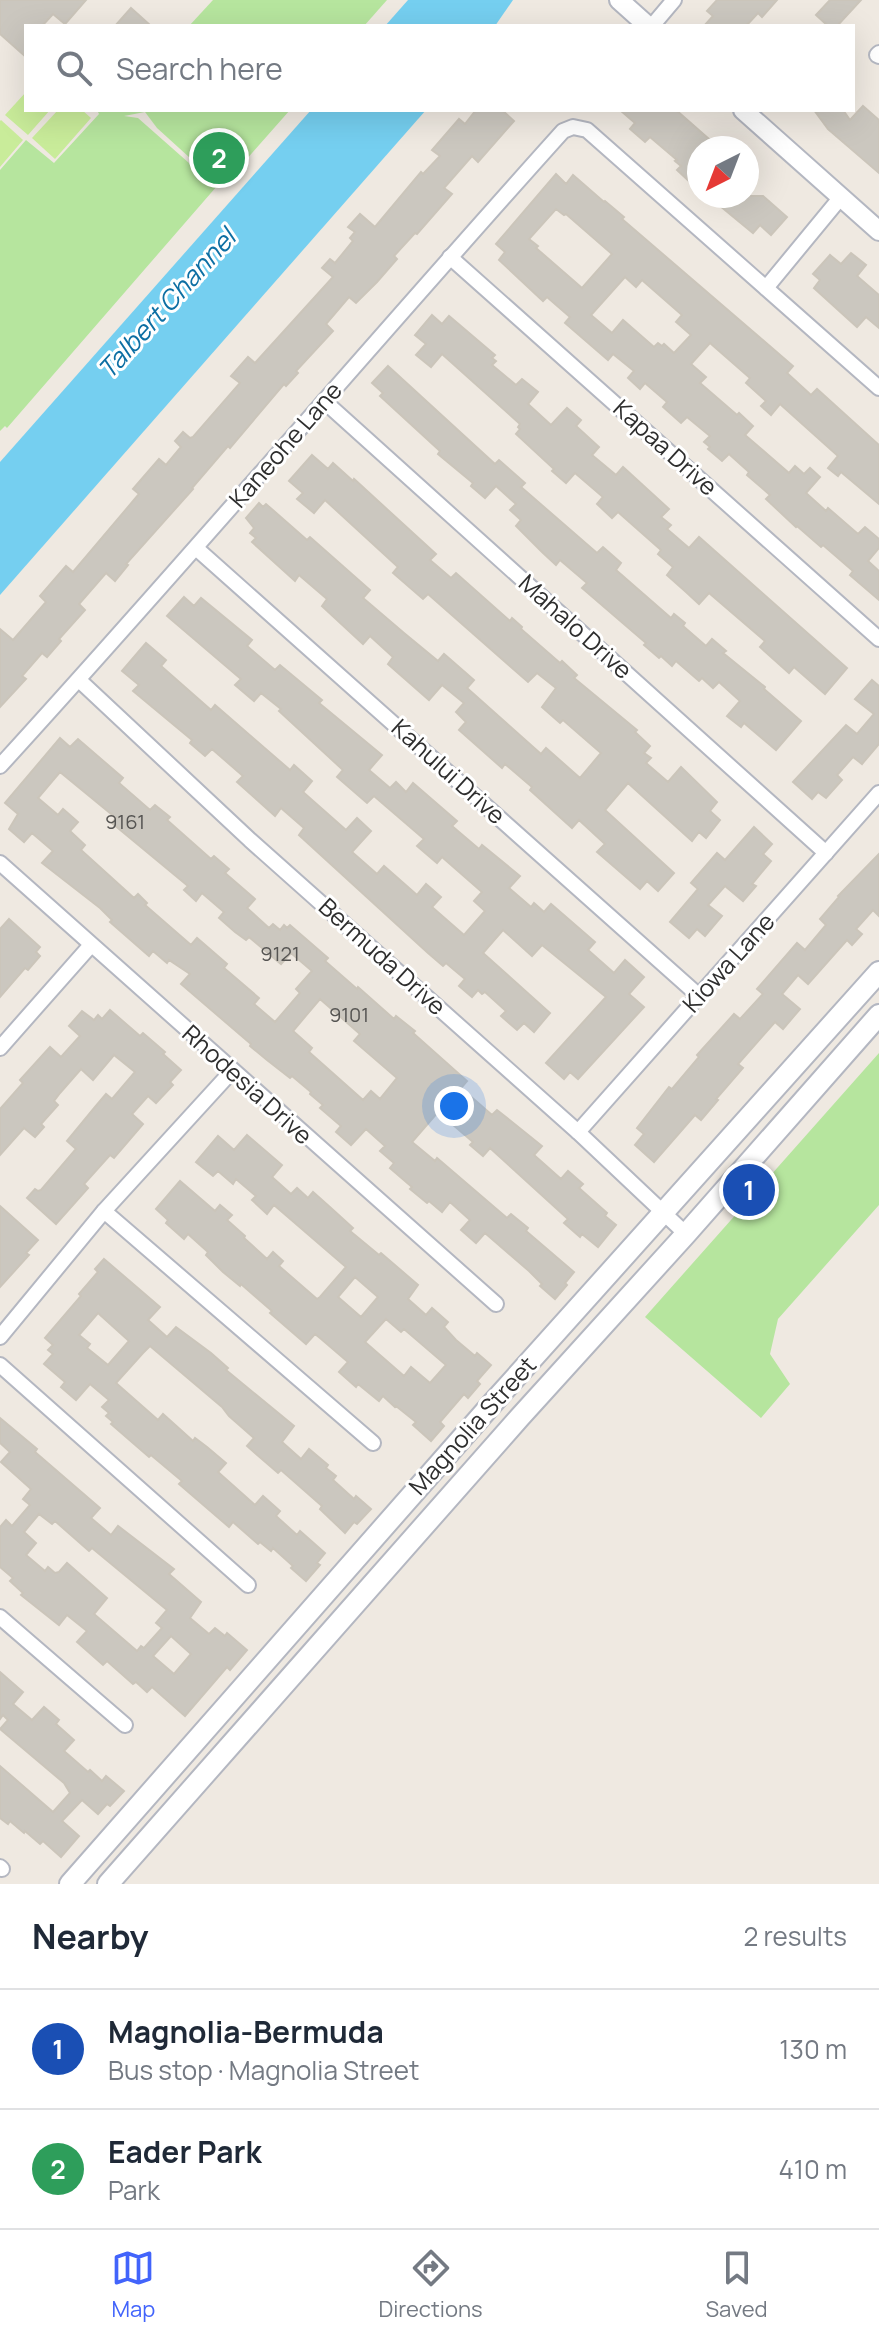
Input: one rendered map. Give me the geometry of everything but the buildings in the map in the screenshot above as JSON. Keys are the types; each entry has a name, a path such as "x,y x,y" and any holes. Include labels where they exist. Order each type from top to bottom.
{"main road":[{"name":"Magnolia Street","path":"70,1884 498,1397 879,972"},
{"name":"Magnolia Street","path":"108,1884 879,1015"}],"street":[{"path":"619,0 648,24"},
{"path":"652,24 674,0"},
{"path":"745,112 879,231"},
{"name":"Kaneohe Lane","path":"0,766 563,131 573,127 587,130 766,288"},
{"path":"841,197 766,288 879,388"},
{"name":"Kapaa Drive","path":"450,257 879,639"},
{"name":"Mahalo Drive","path":"324,401 826,853"},
{"name":"Kahului Drive","path":"196,548 699,996"},
{"name":"Bermuda Drive","path":"79,680 250,840 578,1132 686,1234"},
{"name":"Kiowa Lane","path":"578,1132 879,793"},
{"name":"Rhodesia Drive","path":"0,863 496,1304"},
{"path":"0,1048 91,945"},
{"path":"0,1337 104,1211 232,1071"},
{"path":"104,1211 373,1443"},
{"path":"0,1365 248,1585"},
{"path":"0,1617 125,1725"}],"green space":[{"path":"213,0 387,0 366,24 191,24"},
{"path":"24,94 24,112 48,112 28,135 5,115"},
{"path":"56,112 84,112 91,118 55,159 32,138"},
{"path":"145,112 124,116 138,118 189,163 206,185 217,186 7,428 5,426 0,431 0,170 26,140 54,163 99,114"},
{"path":"145,112 288,112 222,187 157,128"},
{"path":"0,121 23,140 0,167"},
{"path":"879,1053 879,1205 778,1319 770,1354 790,1384 761,1418 645,1317"}],"water":[{"path":"408,0 513,0 496,24 387,24"},
{"name":"Talbert Channel","path":"309,112 424,112 0,595 0,462"}],"place":[{"name":"Eader Park","path":"219,158"},
{"name":"Magnolia-Bermuda","path":"749,1190"}]}
